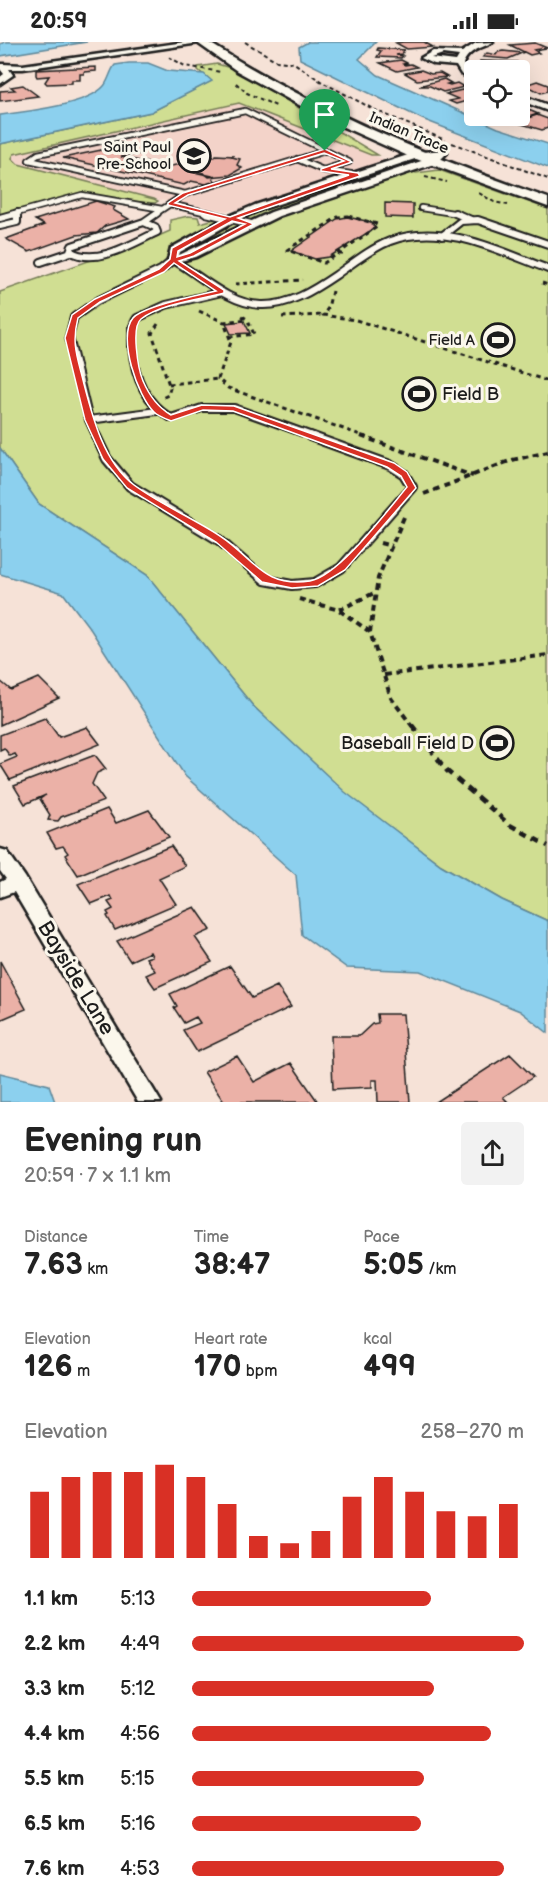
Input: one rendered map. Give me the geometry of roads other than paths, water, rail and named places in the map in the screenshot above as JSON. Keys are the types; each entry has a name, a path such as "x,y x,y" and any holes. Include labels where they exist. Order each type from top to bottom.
{"main road":[{"name":"Indian Trace","path":"202,42 253,76 375,138 417,155 438,157 548,191"},
{"name":"Indian Trace","path":"222,42 315,96 438,157 548,203"}],"street":[{"path":"2,67 23,67 163,42"},
{"path":"78,57 202,42"},
{"path":"459,64 434,62 425,58 431,53 463,54 489,42"},
{"path":"459,64 463,54"},
{"path":"459,64 464,72"},
{"path":"0,81 9,75 2,67"},
{"path":"530,101 548,108"},
{"path":"417,155 231,219 174,250 173,260 192,255 251,224 438,157"},
{"name":"Bayside Lane","path":"0,856 9,886 150,1102"}],"lane":[{"path":"185,194 29,160 38,154 245,111 349,162 323,170"},
{"path":"71,252 72,246 144,222 185,194 325,151"},
{"path":"297,159 323,170 358,175"},
{"path":"0,218 82,195 162,209"},
{"path":"170,204 251,224"},
{"path":"421,208 453,212 472,220"},
{"path":"0,226 17,222 17,213"},
{"path":"442,236 461,221 478,220 548,244"},
{"path":"40,262 71,252 81,256 102,255 157,232 155,227 144,222"},
{"path":"222,292 154,309 136,318 130,331 138,380 157,411 171,418 202,408 234,408 390,465 404,474 412,488 341,568 315,584 292,585 265,579 219,540 130,486 107,459 89,420 69,338 74,317 97,301 161,270 173,260 222,292 242,302 276,304 294,299 328,280 385,243 417,236 442,236 482,245 548,269"},
{"path":"89,420 157,411"}],"water":[{"path":"6,42 87,42 0,56 0,44"},
{"path":"308,42 376,42 359,59 378,75 464,113 464,126 493,126 548,144 548,168 422,119 300,59 299,47"},
{"path":"148,63 168,71 204,74 212,81 151,112 0,144 0,115 71,103 85,98 104,86 115,65"},
{"path":"0,448 39,504 147,575 253,706 345,792 441,865 502,900 548,921 548,1033 520,1011 420,971 347,968 302,935 296,875 185,776 91,630 63,593 0,574"},
{"path":"0,1073 49,1085 55,1102 0,1102"}],"place":[{"name":"Saint Paul Pre-School","path":"194,156"},
{"name":"Field A","path":"498,340"},
{"name":"Field B","path":"419,394"},
{"name":"Baseball Field D","path":"497,743"}]}
